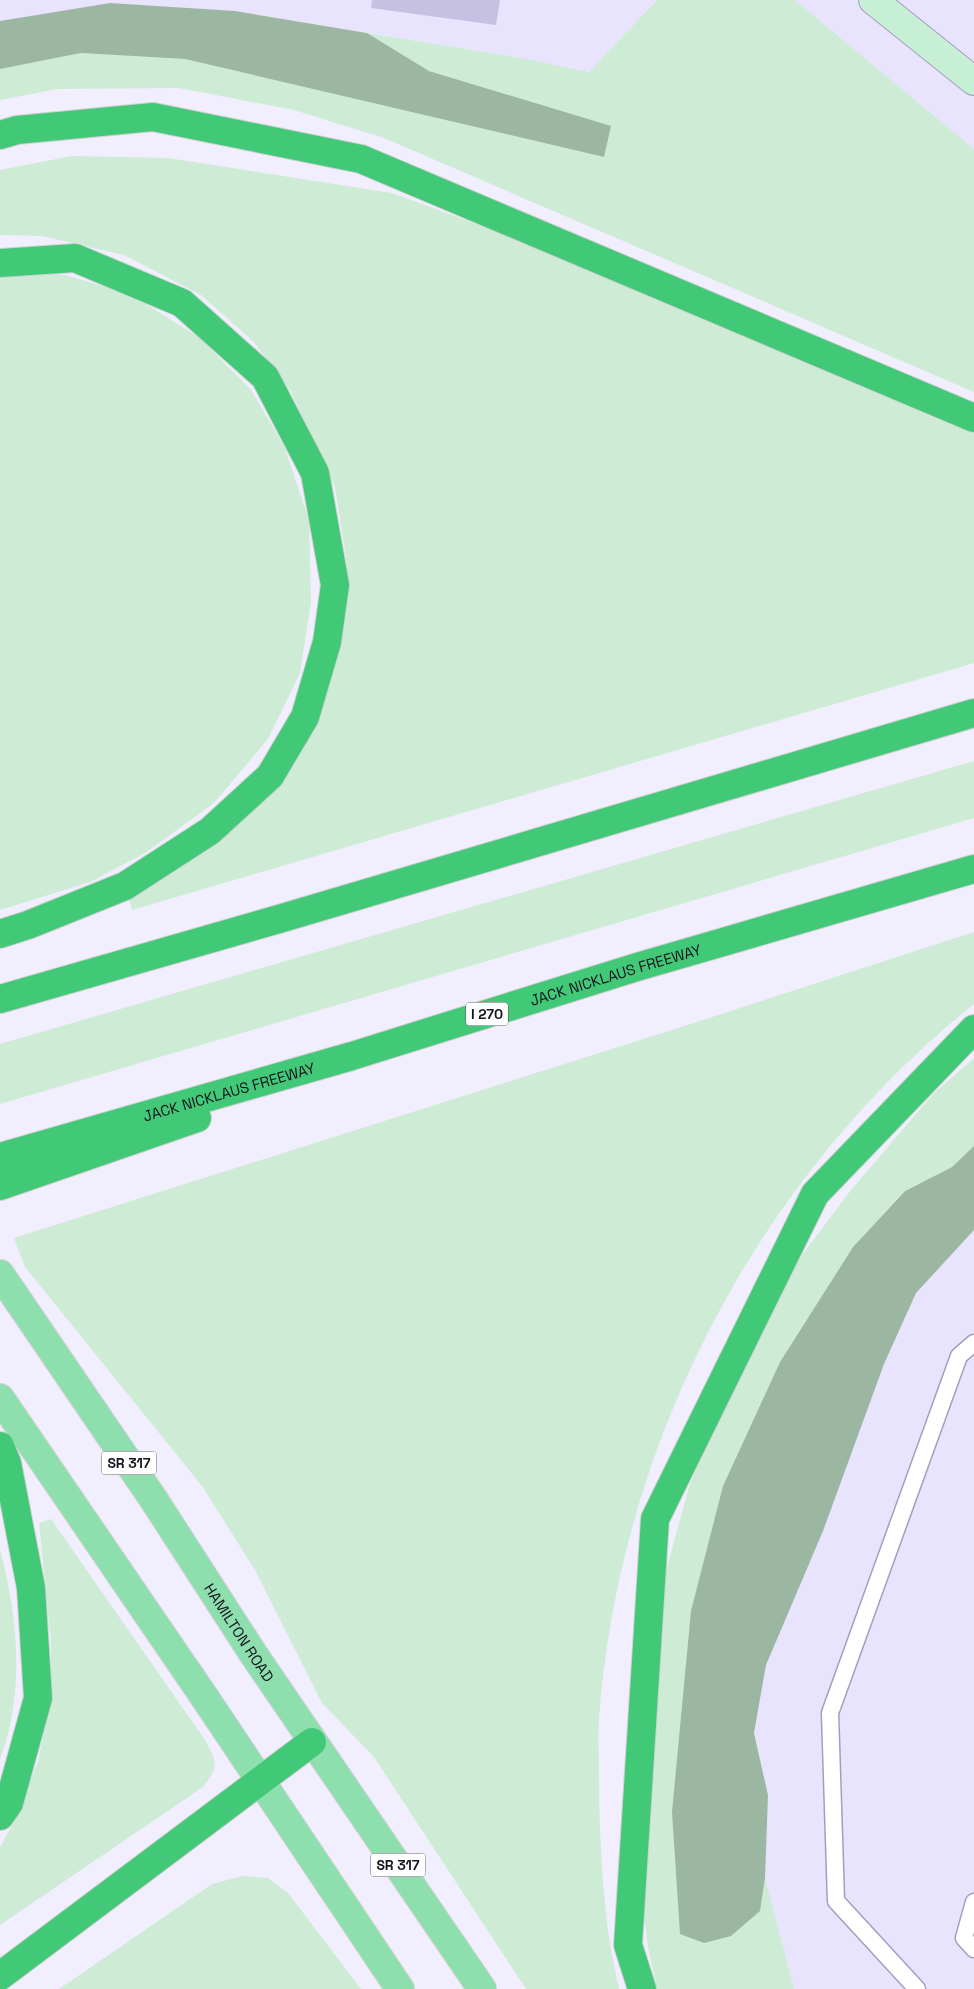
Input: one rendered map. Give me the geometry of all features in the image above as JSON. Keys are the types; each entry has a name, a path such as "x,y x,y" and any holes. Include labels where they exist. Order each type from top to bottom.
{"highway":[{"path":"0,135 17,130 154,117 361,159 974,418"},
{"path":"0,263 75,258 182,302 265,378 315,473 335,585 327,642 305,717 270,776 210,830 125,886 28,925 0,934"},
{"path":"0,999 279,919 974,713"},
{"name":"JACK NICKLAUS FREEWAY","path":"0,1157 352,1056 637,967 974,868"},
{"path":"0,1186 637,967"},
{"path":"642,1989 628,1945 655,1519 815,1194 974,1030"},
{"path":"0,1446 7,1463 31,1588 38,1698 9,1803 0,1816"},
{"path":"0,1976 312,1742"}],"main road":[{"path":"873,0 974,81"},
{"name":"HAMILTON ROAD","path":"0,1274 154,1500 312,1742 348,1790 482,1989"},
{"path":"0,1398 204,1694 260,1782 400,1989"}],"lane":[{"path":"917,1989 836,1901 830,1713 959,1356 974,1343"},
{"path":"974,1902 964,1938 974,1949"}],"shaded area":[{"path":"0,0 657,0 589,72 527,59 235,11 110,3 0,21"},
{"path":"795,0 974,0 974,149"},
{"path":"974,1230 974,1989 756,1989 764,1775 754,1733 766,1665 902,1292 963,1242"}],"green space":[{"path":"657,0 795,0 974,149 974,392 384,138 294,110 179,88 57,89 0,100 0,69 81,53 185,59 604,157 610,126 429,71 367,33 527,59 589,72"},
{"path":"110,3 235,11 367,33 429,71 611,126 604,157 185,59 81,53 0,69 0,21"},
{"path":"72,156 168,158 392,193 526,242 974,429 974,663 132,910 129,898 171,874 210,845 260,802 344,617 347,563 335,487 291,392 254,342 201,295 124,255 42,236 0,235 0,170"},
{"path":"0,271 65,275 130,294 200,338 251,390 284,446 309,520 311,602 300,673 268,739 214,803 145,853 90,882 0,910"},
{"path":"974,761 974,818 0,1104 0,1044"},
{"path":"974,932 974,1004 897,1073 827,1150 766,1233 713,1323 669,1417 636,1515 612,1616 599,1719 599,1809 603,1878 608,1932 619,1989 526,1989 374,1757 322,1703 255,1570 202,1486 25,1267 14,1238 672,1030"},
{"path":"974,1058 974,1146 952,1167 904,1191 853,1247 780,1362 723,1486 760,1911 765,1878 794,1989 657,1989 648,1947 640,1881 663,1582 689,1487 719,1410 756,1329 802,1255 851,1190 934,1093"},
{"path":"974,1146 974,1230 916,1293 884,1364 823,1531 766,1665 754,1733 768,1795 765,1878 760,1911 731,1936 704,1943 680,1934 672,1812 691,1611 723,1486 780,1362 853,1247 905,1191 952,1167"},
{"path":"51,1519 205,1740 214,1759 214,1769 203,1787 0,1925 0,1847 18,1815 38,1761 51,1700 51,1642 39,1523"},
{"path":"0,1550 15,1628 16,1682 8,1734 0,1759"},
{"path":"243,1876 268,1878 288,1893 361,1989 59,1989 212,1884"}],"building":[{"path":"372,0 500,0 496,25 371,8"}]}
